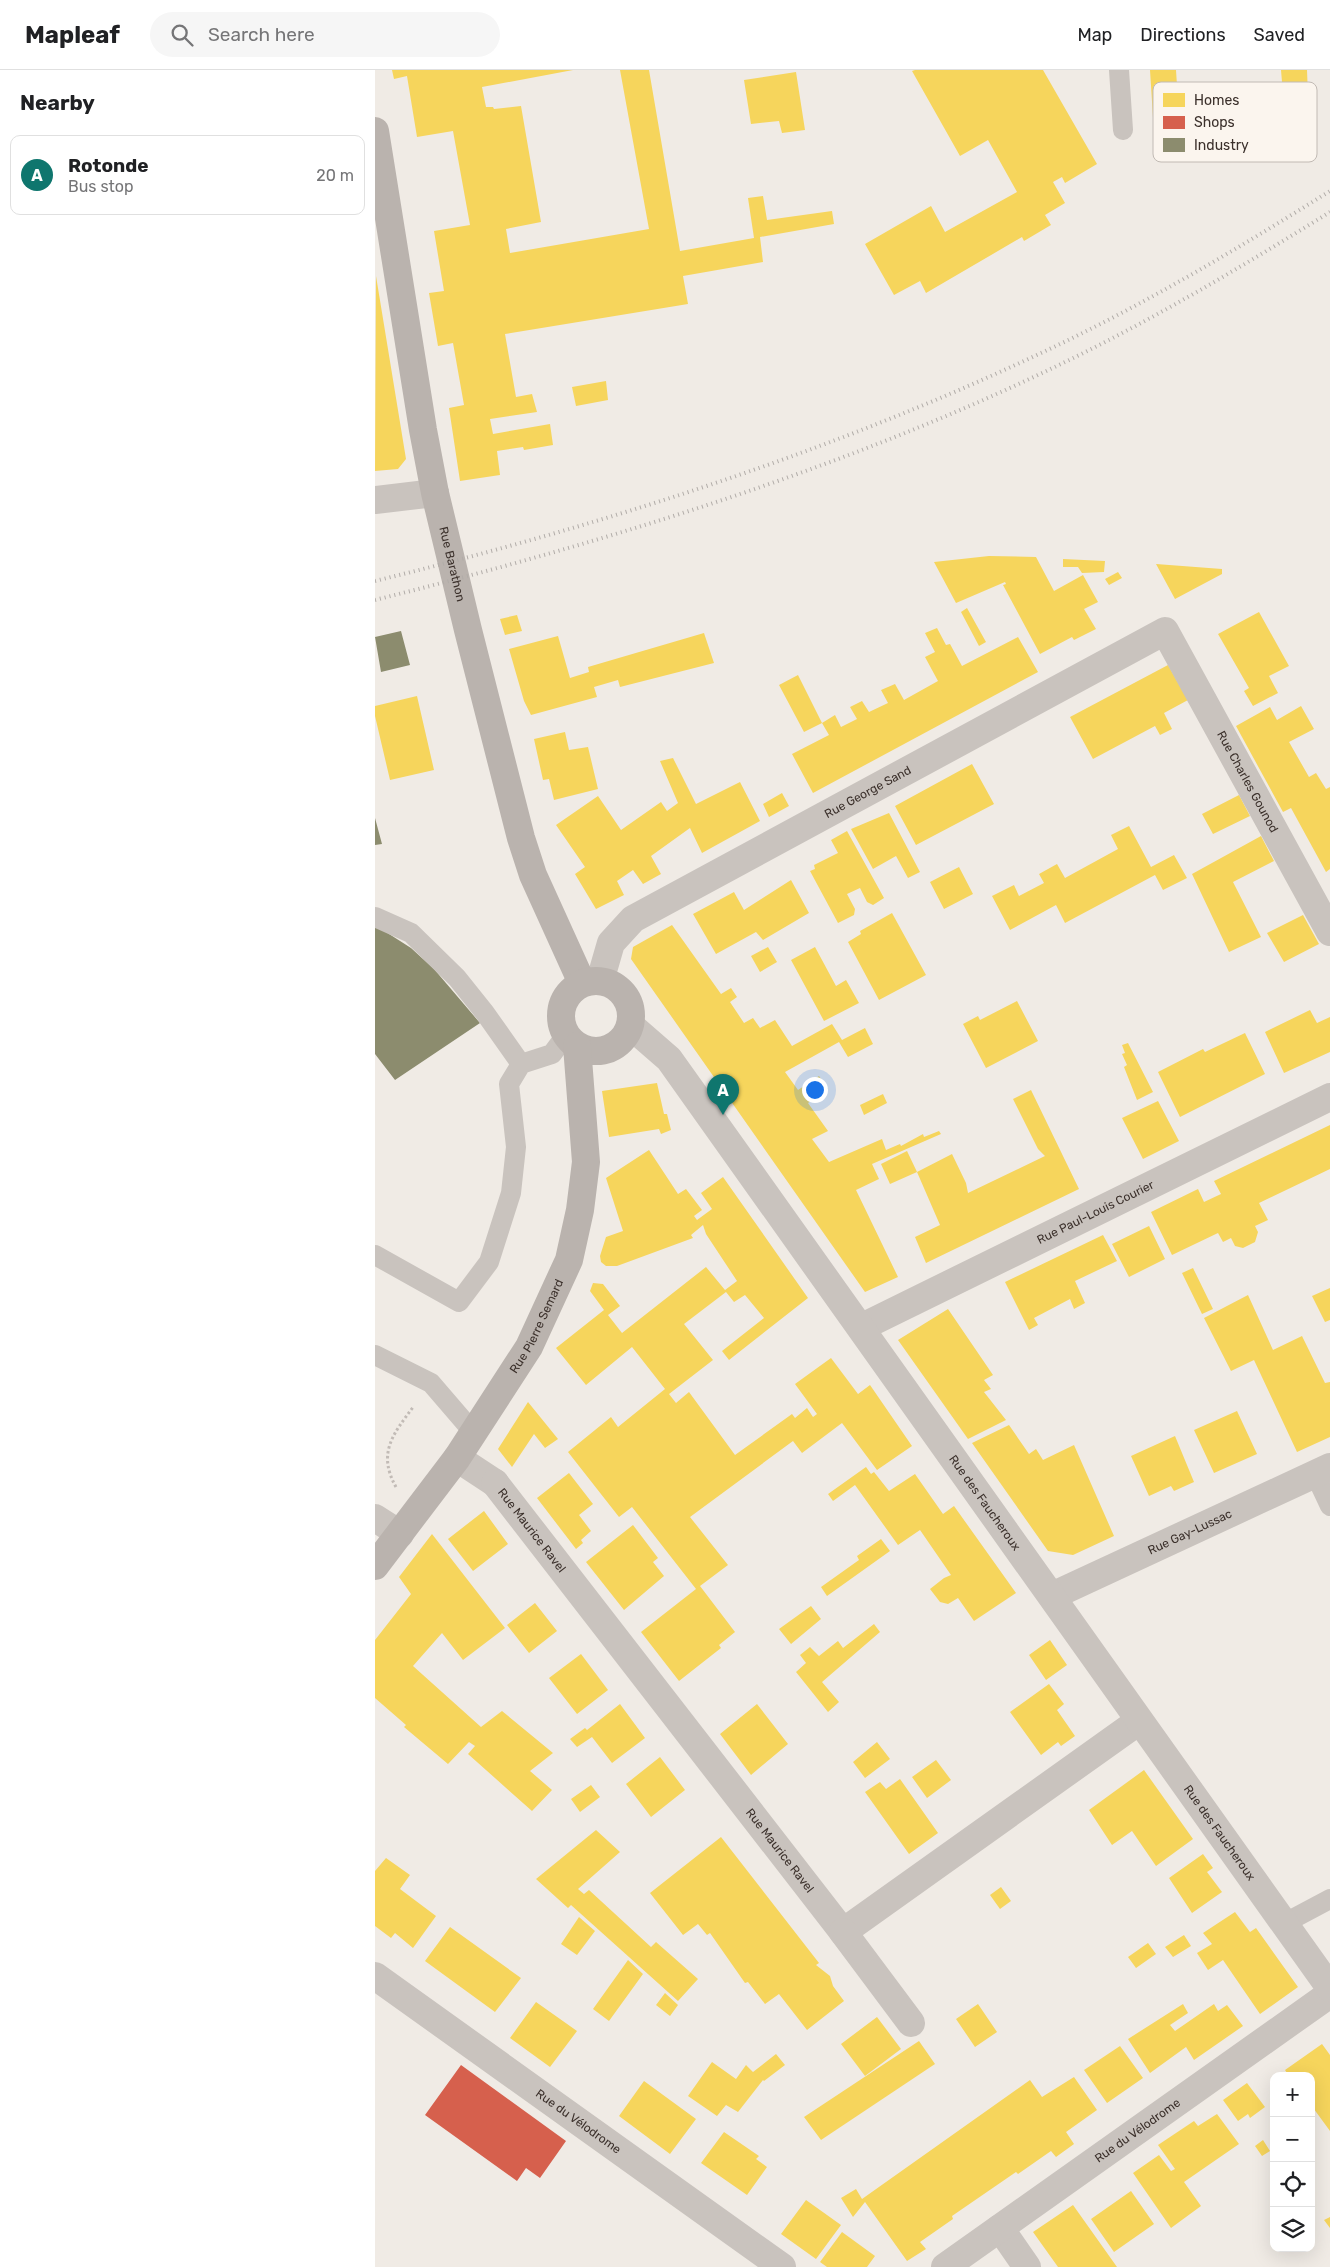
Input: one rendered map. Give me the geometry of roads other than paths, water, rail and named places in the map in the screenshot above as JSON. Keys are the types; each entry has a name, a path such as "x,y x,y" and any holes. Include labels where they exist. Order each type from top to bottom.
{"main road":[{"name":"Rue Barathon","path":"375,130 435,493 521,838 533,875 591,982"},
{"path":"591,982 612,984 622,991 629,1001 632,1013 631,1026 619,1044 609,1050 587,1051 571,1040 561,1024 563,1006 572,990 591,982"},
{"name":"Rue Pierre Semard","path":"375,1566 457,1458 529,1347 569,1260 580,1210 586,1162 571,1040"}],"street":[{"path":"375,500 435,493"},
{"name":"Rue George Sand","path":"591,982 611,943 633,919 1165,631"},
{"name":"Rue Charles Gounod","path":"1165,631 1330,932"},
{"name":"Rue des Faucheroux","path":"631,1026 669,1059 1330,1988"},
{"name":"Rue Paul-Louis Courier","path":"861,1328 1330,1097"},
{"name":"Rue Maurice Ravel","path":"457,1458 495,1482 843,1932 911,2023"},
{"name":"Rue Gay-Lussac","path":"1052,1596 1323,1471"},
{"path":"375,1518 400,1534"},
{"path":"843,1932 1139,1721"},
{"name":"Rue du Vélodrome","path":"375,1976 782,2267"},
{"name":"Rue du Vélodrome","path":"945,2267 1330,1994"},
{"path":"1000,2228 1027,2267"}],"lane":[{"path":"1119,70 1123,130"},
{"path":"375,916 411,933 457,978 485,1013 521,1064"},
{"path":"375,1255 459,1302 489,1262 511,1193 516,1147 509,1084 521,1064 552,1054 571,1040"},
{"path":"375,1354 431,1383 474,1433"},
{"path":"1323,1471 1330,1506"},
{"path":"1283,1924 1330,1899"}],"railway":[{"path":"375,581 462,559 636,509 723,481 893,418 976,383 1128,310 1264,232 1330,191"},
{"path":"375,600 550,553 638,527 812,469 897,436 981,401 1097,346 1198,291 1330,212"}],"place":[{"name":"Rotonde","path":"723,1115"}]}
